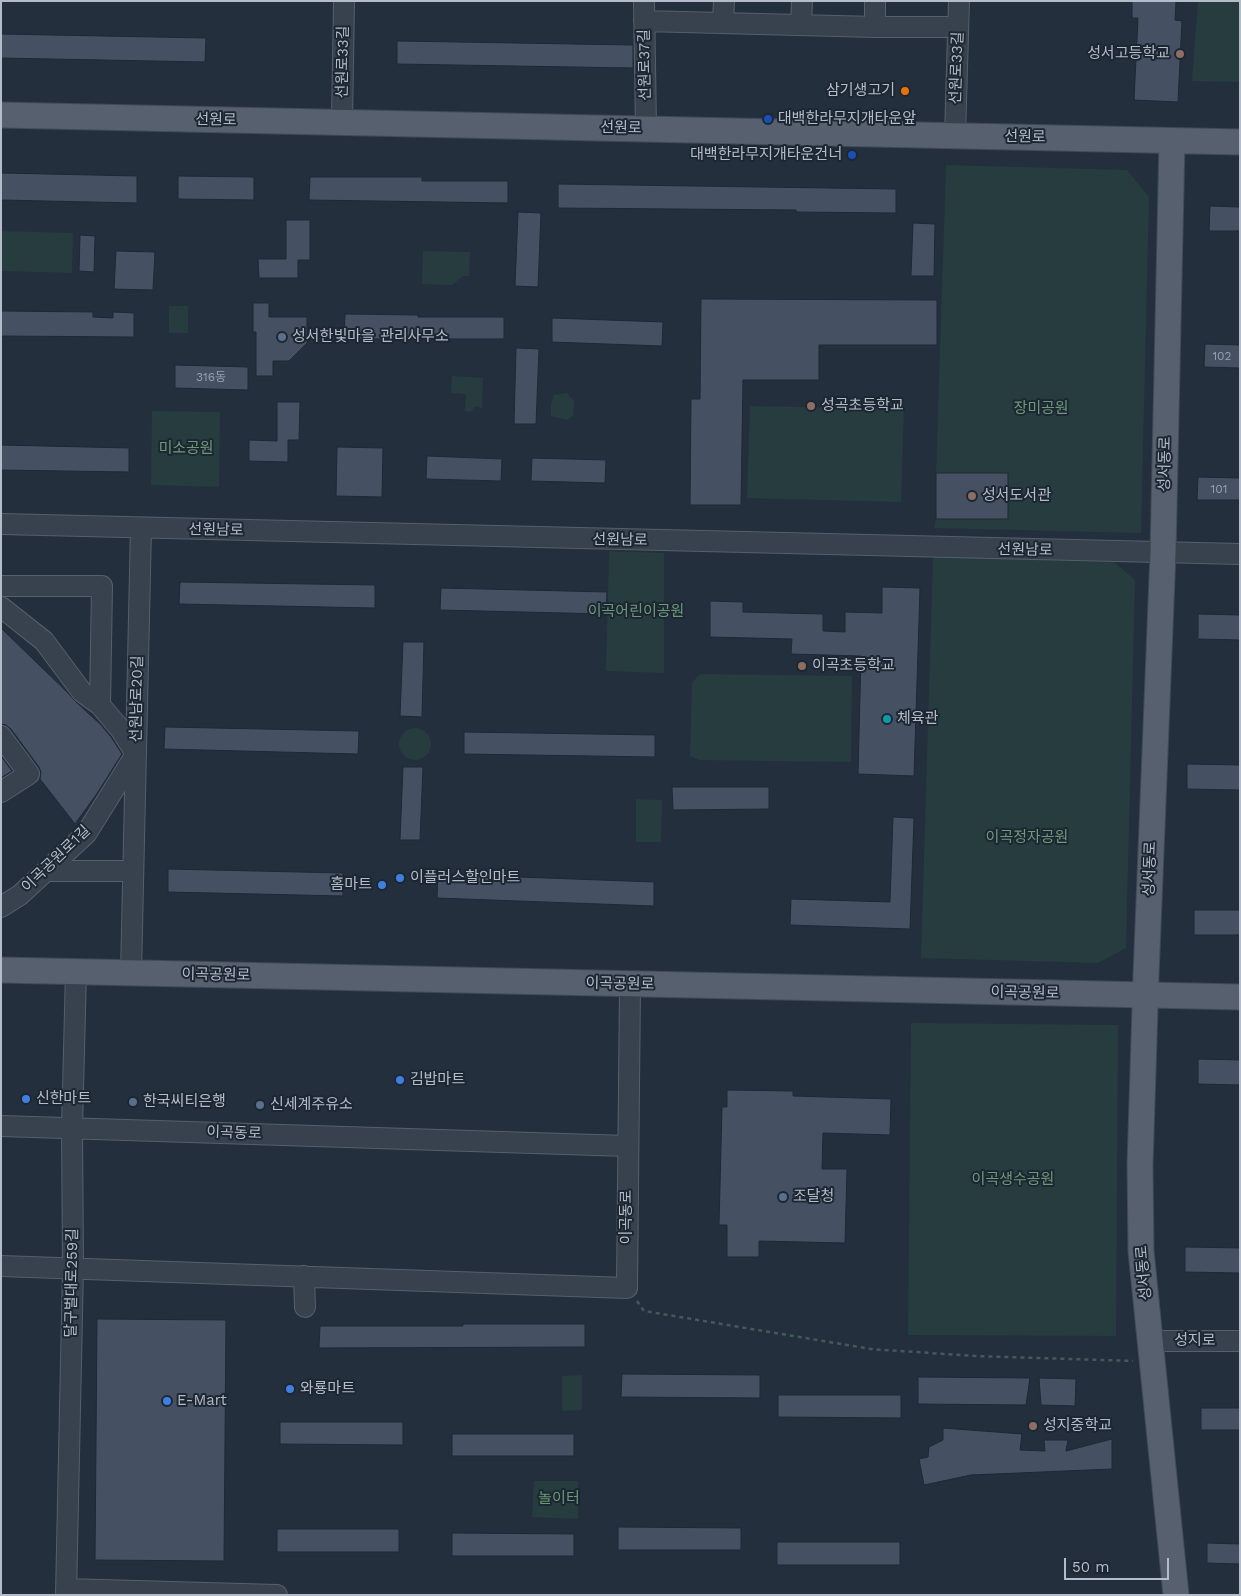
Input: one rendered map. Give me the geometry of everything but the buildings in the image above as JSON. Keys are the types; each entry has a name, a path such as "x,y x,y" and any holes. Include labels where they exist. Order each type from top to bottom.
{"main road":[{"name":"선원로","path":"1,115 1240,142"},
{"name":"성서동로","path":"1172,141 1163,553 1140,1166 1141,1251 1176,1595"},
{"name":"이곡공원로","path":"1,970 1240,997"}],"street":[{"name":"선원로33길","path":"342,122 344,1"},
{"path":"723,24 724,1"},
{"path":"801,25 802,1"},
{"path":"874,27 875,1"},
{"name":"선원로33길","path":"955,136 959,1"},
{"path":"644,11 723,24 958,27"},
{"name":"선원로37길","path":"644,11 646,129"},
{"name":"선원남로","path":"1,524 1240,554"},
{"name":"선원남로20길","path":"131,973 141,528"},
{"path":"1,586 102,586 100,705"},
{"path":"1,607 44,641 82,692 100,705 121,730 136,754"},
{"path":"1,736 29,774 1,792"},
{"name":"이곡공원로1길","path":"1,907 20,895 86,834 136,754"},
{"path":"46,871 133,871"},
{"name":"달구벌대로259길","path":"66,1592 76,972"},
{"path":"627,1146 630,985"},
{"name":"이곡동로","path":"1,1126 627,1146 627,1288"},
{"path":"1,1266 627,1288"},
{"path":"304,1276 305,1306"},
{"name":"성지로","path":"1151,1351 1240,1341"},
{"path":"66,1592 278,1595"}],"path":[{"path":"627,1288 644,1310 871,1349 975,1356 1151,1351"}],"green space":[{"path":"1198,1 1240,1 1240,82 1192,81"},
{"name":"장미공원","path":"946,165 1127,170 1149,197 1141,533 934,528 936,519"},
{"path":"1,231 73,233 72,273 1,271"},
{"path":"423,251 470,252 469,276 463,276 452,285 422,284"},
{"path":"169,306 188,306 188,333 169,333"},
{"path":"452,376 483,378 482,409 476,406 470,412 465,411 466,394 451,393"},
{"path":"567,393 574,401 573,416 567,420 551,416 551,404 554,395"},
{"path":"750,406 904,409 901,502 747,498"},
{"name":"미소공원","path":"152,411 220,412 219,487 151,485"},
{"name":"이곡어린이공원","path":"609,551 664,553 664,673 606,671"},
{"name":"이곡정자공원","path":"933,557 1114,562 1135,580 1126,948 1098,963 921,958"},
{"path":"701,674 852,676 851,762 699,760 690,756 692,682"},
{"path":"415,728 426,733 431,744 426,755 415,760 404,755 399,744 404,733"},
{"path":"636,799 662,800 661,842 636,842"},
{"name":"이곡생수공원","path":"911,1023 1118,1025 1116,1336 908,1335"},
{"path":"582,1375 582,1410 562,1411 562,1376"},
{"name":"놀이터","path":"534,1481 578,1481 578,1519 532,1517"}],"place":[{"name":"성서고등학교","path":"1180,54"},
{"name":"삼기생고기","path":"905,91"},
{"name":"대백한라무지개타운앞","path":"768,119"},
{"name":"대백한라무지개타운건너","path":"852,155"},
{"name":"성서한빛마을 관리사무소","path":"282,337"},
{"name":"성곡초등학교","path":"811,406"},
{"name":"성서도서관","path":"972,496"},
{"name":"이곡초등학교","path":"802,666"},
{"name":"체육관","path":"887,719"},
{"name":"이플러스할인마트","path":"400,878"},
{"name":"홈마트","path":"382,885"},
{"name":"김밥마트","path":"400,1080"},
{"name":"신한마트","path":"26,1099"},
{"name":"한국씨티은행","path":"133,1102"},
{"name":"신세계주유소","path":"260,1105"},
{"name":"조달청","path":"783,1197"},
{"name":"와룡마트","path":"290,1389"},
{"name":"E-Mart","path":"167,1401"},
{"name":"성지중학교","path":"1033,1426"}]}
